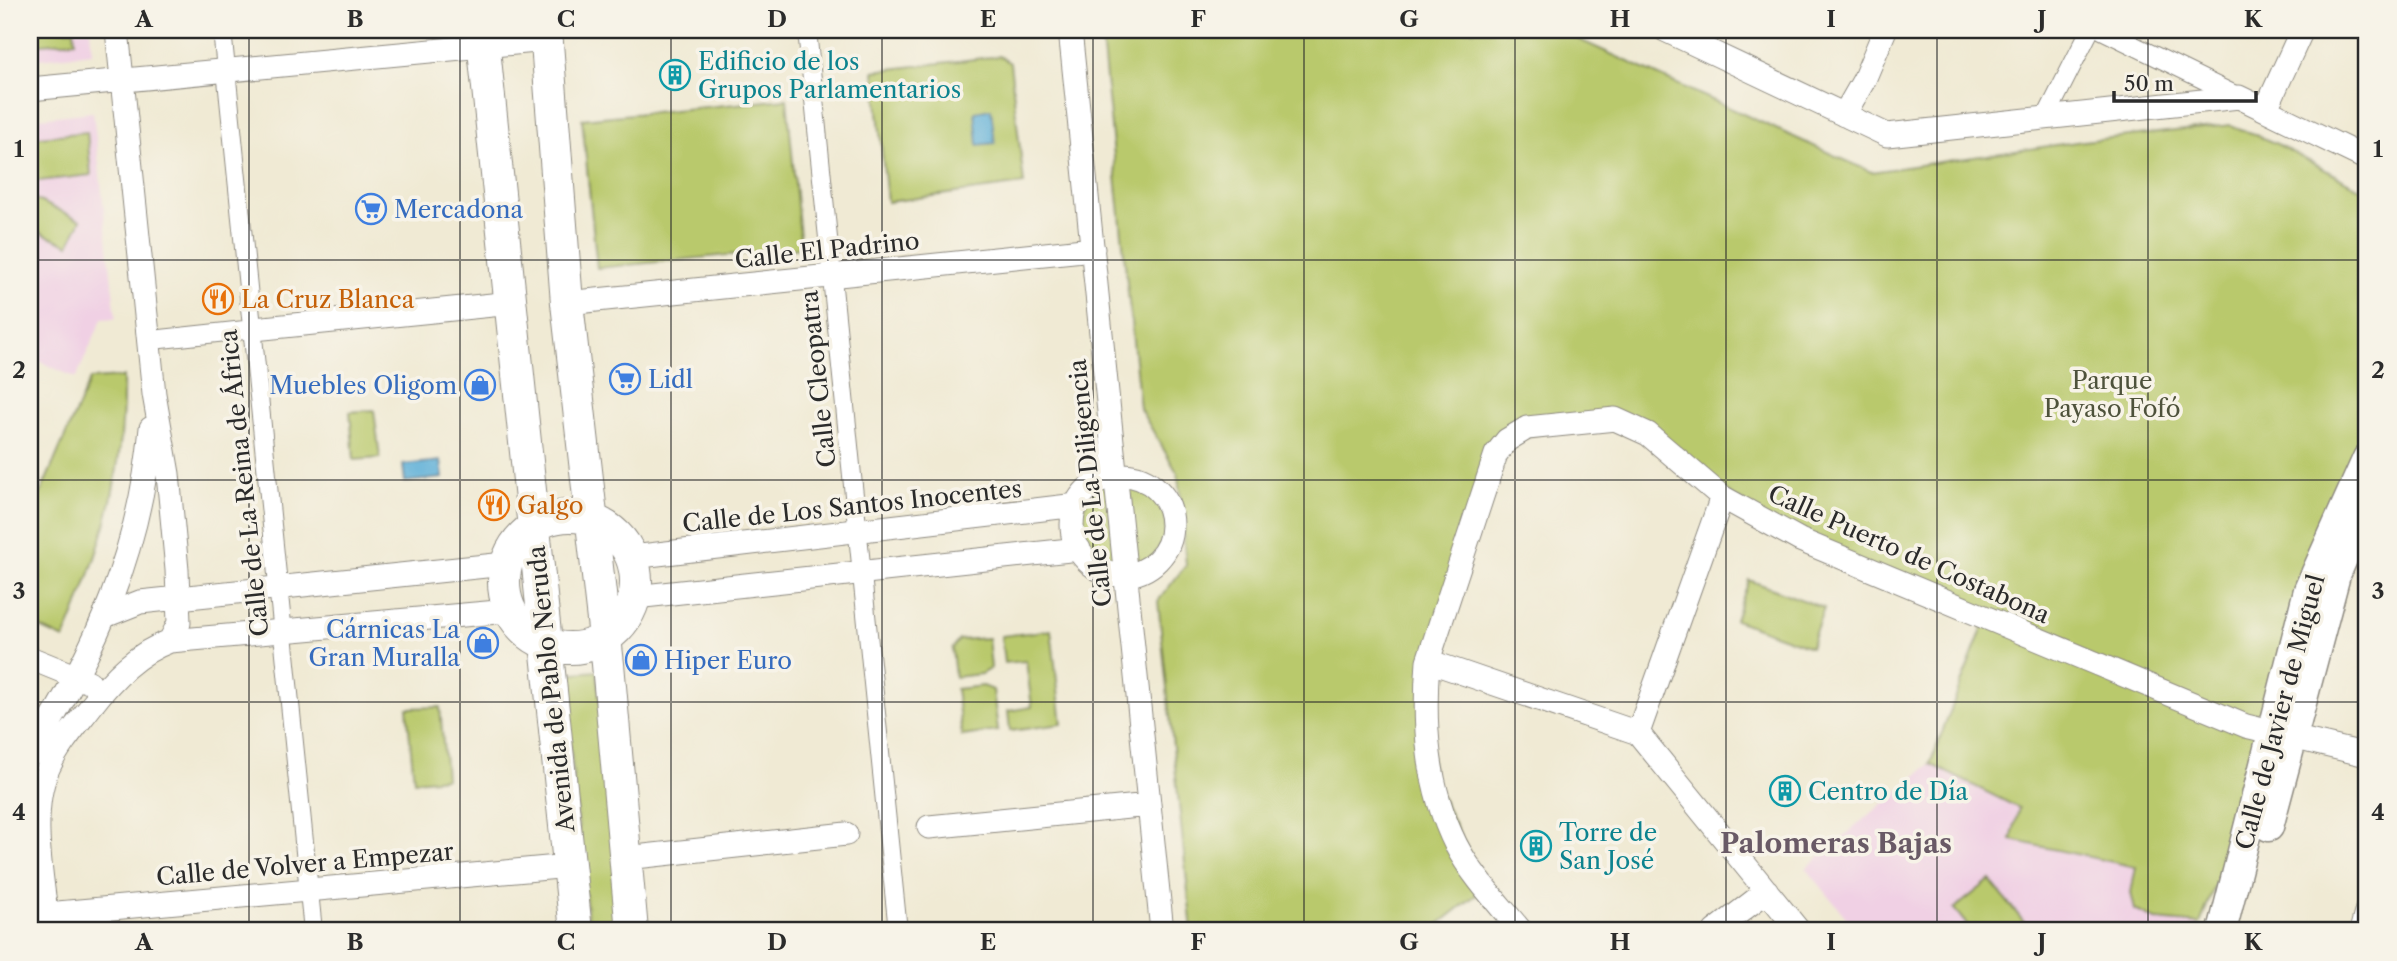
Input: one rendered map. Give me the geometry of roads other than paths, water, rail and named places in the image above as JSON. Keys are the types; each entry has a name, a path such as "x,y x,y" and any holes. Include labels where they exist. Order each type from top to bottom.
{"main road":[{"path":"546,35 567,303 606,639 632,931"},
{"name":"Avenida de Pablo Neruda","path":"483,38 576,931"},
{"path":"563,515 591,518 617,533 632,556 637,576 635,597 626,620 606,639 578,649 547,645 523,630 509,611 503,587 505,564 516,541 534,525 563,515"}],"street":[{"path":"117,30 154,394 168,474 179,599 179,623 170,641"},
{"name":"Calle de La Reina de África","path":"222,30 313,931"},
{"name":"Calle Cleopatra","path":"807,30 898,931"},
{"name":"Calle de La Diligencia","path":"1070,30 1162,931"},
{"path":"1665,30 1887,135 2239,97"},
{"path":"1844,115 1864,80 1885,30"},
{"path":"2045,119 2090,30"},
{"path":"2102,30 2367,159"},
{"path":"2266,109 2302,30"},
{"path":"30,89 225,70 483,38 546,35"},
{"name":"Calle El Padrino","path":"567,303 1093,249"},
{"path":"161,339 512,303"},
{"path":"30,755 76,677 107,615 125,567 147,475 154,394"},
{"name":"Calle Puerto de Costabona","path":"1521,931 1457,846 1432,779 1425,741 1428,661 1496,454 1507,440 1527,428 1615,419 1648,434 1722,497 1800,540 1987,615 2110,670 2282,735 2367,755"},
{"name":"Calle de Javier de Miguel","path":"2222,931 2282,735 2308,590 2367,458"},
{"path":"1117,475 1133,476 1147,482 1164,499 1172,521 1165,551 1148,567 1126,575 1099,569 1079,550 1073,535 1077,505 1093,485 1117,475"},
{"path":"1638,733 1722,497"},
{"path":"2241,931 2282,735 2336,575 2367,504"},
{"name":"Calle de Los Santos Inocentes","path":"632,556 1077,505"},
{"path":"635,597 1079,550"},
{"path":"107,615 140,602 505,564"},
{"path":"47,923 33,822 45,774 56,752 105,689 146,650 170,641 509,611"},
{"path":"30,658 105,689"},
{"path":"1428,661 1638,733 1799,931"},
{"path":"929,827 1149,805"},
{"path":"626,858 846,834"},
{"name":"Calle de Volver a Empezar","path":"47,923 309,890 569,866"},
{"path":"1716,931 1767,891"},
{"path":"2361,931 2367,909"}],"water":[{"path":"991,109 995,143 978,145 975,112"},
{"path":"441,461 443,478 405,482 403,465"}],"place":[{"name":"Edificio de los Grupos Parlamentarios","path":"675,75"},
{"name":"Mercadona","path":"371,209"},
{"name":"La Cruz Blanca","path":"218,299"},
{"name":"Lidl","path":"625,379"},
{"name":"Muebles Oligom","path":"480,385"},
{"name":"Galgo","path":"494,505"},
{"name":"Cárnicas La Gran Muralla","path":"483,643"},
{"name":"Hiper Euro","path":"641,660"},
{"name":"Centro de Día","path":"1785,791"},
{"name":"Torre de San José","path":"1536,846"}],"district":[{"name":"Palomeras Bajas","path":"1836,843"}],"park label":[{"name":"Parque Payaso Fofó","path":"2112,394"}]}
